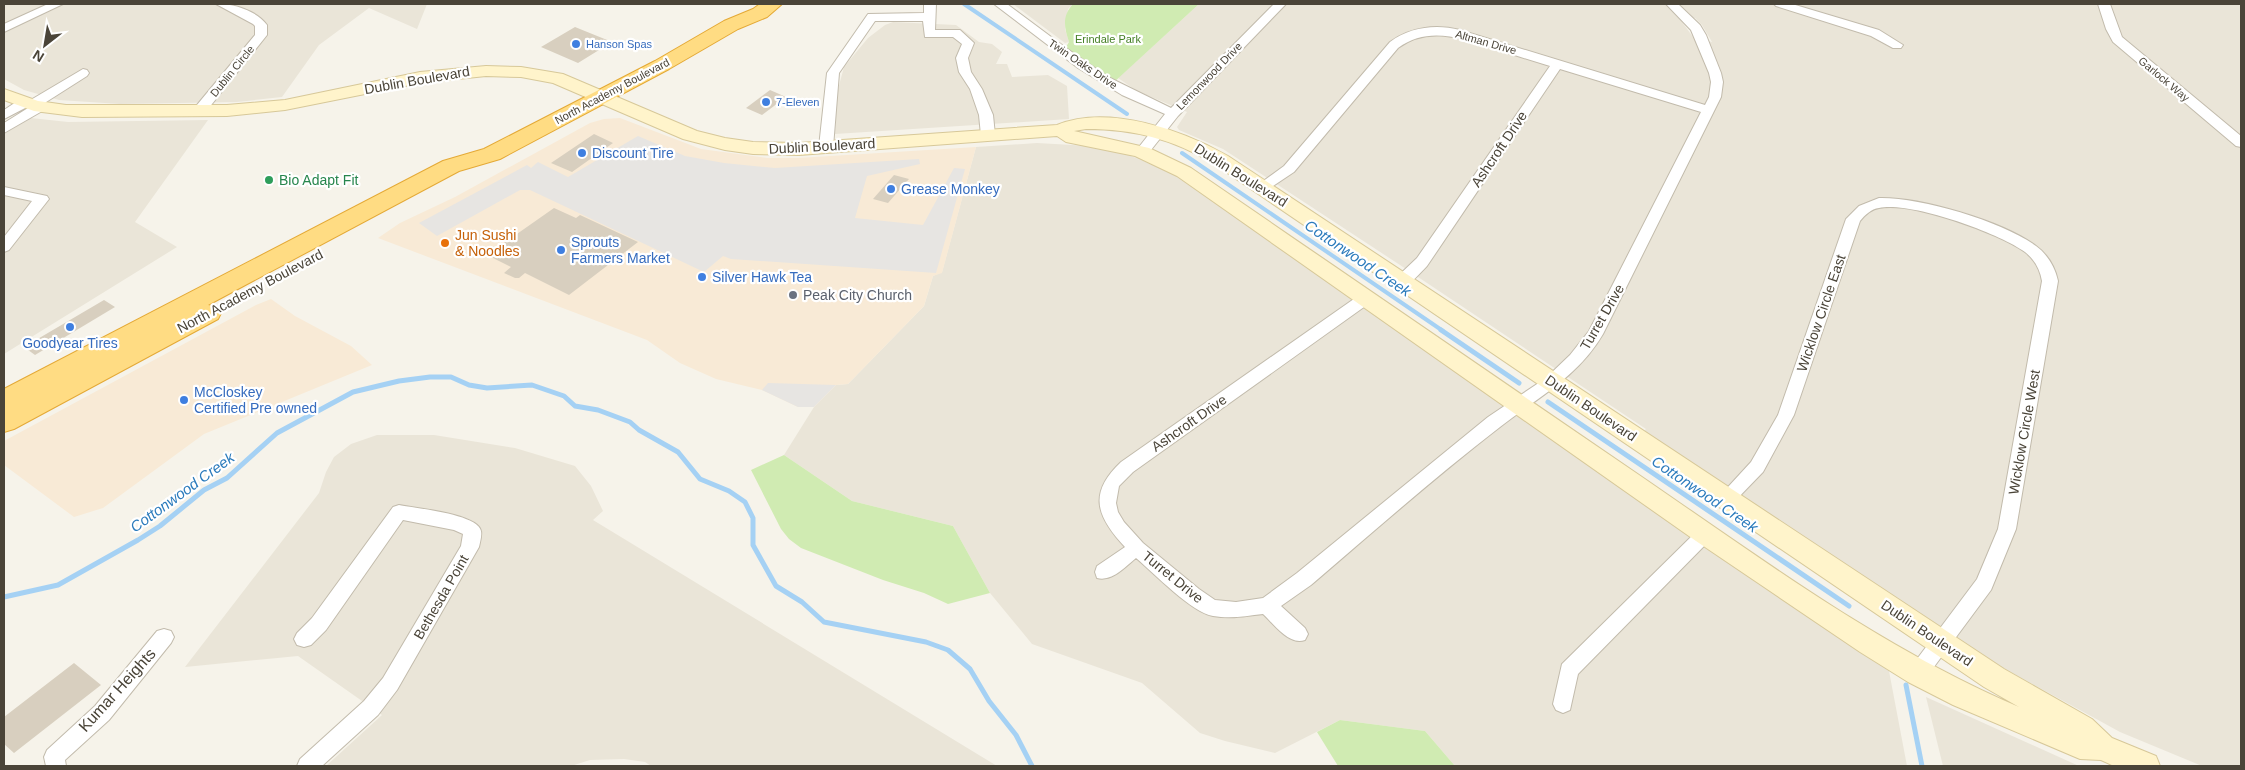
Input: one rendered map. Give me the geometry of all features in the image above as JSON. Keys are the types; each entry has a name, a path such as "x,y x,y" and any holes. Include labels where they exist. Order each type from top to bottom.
{"highway":[{"name":"North Academy Boulevard","path":"731,25 744,4"},
{"name":"North Academy Boulevard","path":"4,401 452,166 492,154 662,65 731,25 760,13 772,4"},
{"name":"North Academy Boulevard","path":"4,422 470,176 492,154"}],"main road":[{"name":"Dublin Boulevard","path":"4,94 31,105 90,113 199,111 278,106 424,76 496,69 529,72 558,78 690,135 725,144 782,149 826,147 1060,130 1066,126 1082,124 1107,124 1158,131 1204,150 1262,187 1994,678 2082,728 2102,747 2135,764"},
{"name":"Dublin Boulevard","path":"1060,130 1072,138 1112,144 1142,152 1184,172 1705,534 1869,644 1918,673 1963,696 2080,746 2102,747"}],"street":[{"path":"4,28 58,4"},
{"name":"Dublin Circle","path":"199,111 258,41 262,30 261,25 257,21 222,4"},
{"path":"930,4 929,34 956,33 968,43 962,58 965,72 976,89 986,115 988,135"},
{"name":"Twin Oaks Drive","path":"1000,4 1062,52 1112,84 1142,101 1173,113"},
{"name":"Lemonwood Drive","path":"1142,152 1173,113 1280,4"},
{"name":"Turret Drive","path":"1137,548 1192,595 1212,608 1236,610 1267,605 1304,579 1494,422 1552,382 1576,359 1595,334 1708,110 1716,90 1715,73 1696,28 1672,4"},
{"path":"1780,4 1844,22 1875,33 1897,44"},
{"name":"Garlock Way","path":"2104,4 2108,12 2109,27 2117,39 2241,143"},
{"path":"826,147 833,73 872,17 929,17"},
{"name":"Dublin Circle","path":"262,30 276,26"},
{"name":"Altman Drive","path":"1262,187 1289,169 1394,46 1407,37 1428,31 1456,33 1708,110"},
{"name":"Ashcroft Drive","path":"1402,282 1422,262 1558,63"},
{"path":"4,129 31,105 83,73"},
{"path":"4,115 31,105"},
{"path":"4,191 42,199 4,247"},
{"name":"Wicklow Circle East","path":"1726,499 1757,467 1786,415 1853,219 1868,207 1879,203 1892,202 1905,203 1959,219"},
{"name":"Wicklow Circle West","path":"1918,673 1984,584 2007,529 2050,281 2049,272 2042,261 2019,241 1959,219"},
{"name":"Ashcroft Drive","path":"1137,548 1111,520 1107,504 1111,483 1127,466 1366,298"},
{"name":"Bethesda Point","path":"304,639 319,624 399,512 458,523 472,531 470,547 390,684 371,708 307,766"},
{"path":"1563,704 1570,670 1705,534"},
{"path":"1104,572 1137,548"},
{"path":"1267,605 1298,634"},
{"name":"Kumar Heights","path":"56,766 54,757 102,713 164,637"}],"shaded area":[{"path":"4,4 427,4 417,29 369,8 319,45 282,97 237,102 120,104 59,100 24,90 4,79"},
{"path":"1013,4 1073,4 1068,9 1065,29 1069,42 1065,43"},
{"path":"1199,4 2241,4 2241,766 2202,766 2120,732 1974,652 1643,432 1646,429 1400,265 1223,149 1179,130 1177,127 1187,112 1137,91 1118,78","holes":["1679,18 1695,18 1702,25 1712,42 1693,37"]},
{"path":"893,22 956,25 979,42 992,44 1002,52 996,64 1007,64 1012,77 1048,75 1067,86 1069,119 835,134 837,93 844,67 868,38 885,25"},
{"path":"31,118 68,122 208,120 135,222 177,247 4,354 4,134"},
{"path":"620,118 701,149 767,158 798,158 976,147 942,273 933,276 924,306 848,384 836,385 814,407 798,407 762,390 716,379 680,363 647,340 378,238 400,223 455,197 590,123 604,119"},
{"path":"638,136 685,156 724,163 775,168 919,159 920,164 867,176 855,218 923,225 954,168 965,169 936,273 731,259 723,256 704,272 530,190 520,190 437,236 419,223 527,165 531,168 538,162 568,177"},
{"path":"1037,143 1090,146 1124,153 1172,173 1758,584 1889,671 1907,766 1455,766 1425,731 1340,720 1275,753 1200,733 1142,683 1032,644 990,593 953,526 852,501 784,455 814,407 836,385 848,384 924,306 933,276 942,272 976,147"},
{"name":"McCloskey Certified Pre owned","path":"271,299 295,316 351,346 372,365 204,434 103,508 74,517 4,465 4,441 256,305"},
{"path":"768,383 836,385 814,407 798,407 762,390"},
{"path":"377,435 434,435 515,448 575,466 591,486 603,511 593,520 997,766 651,766 645,762 624,759 590,760 571,766 326,766 382,715 298,656 185,667 319,493 326,472 334,457 351,444"},
{"path":"1926,697 2079,766 1943,766"}],"green space":[{"name":"Erindale Park","path":"1073,4 1199,4 1112,84 1063,52 1069,42 1065,27 1066,17 1069,8"},
{"path":"784,455 852,501 953,526 990,593 948,604 924,593 883,580 801,548 789,539 781,529 751,470"},
{"path":"1340,720 1425,731 1455,766 1338,766 1317,732"}],"building":[{"name":"Hanson Spas","path":"575,27 612,42 578,63 541,47"},
{"name":"7-Eleven","path":"770,90 786,97 762,115 746,108"},
{"name":"Discount Tire","path":"594,134 613,143 572,172 551,163"},
{"name":"Grease Monkey","path":"894,175 909,179 888,203 873,199"},
{"name":"Sprouts Farmers Market","path":"554,208 576,218 580,215 638,242 569,295 525,273 519,278 515,278 504,273 511,267 487,255"},
{"name":"Goodyear Tires","path":"104,300 115,307 35,355 24,347"},
{"path":"74,663 101,685 14,753 4,744 4,717"}],"waterway":[{"name":"Cottonwood Creek","path":"964,4 1127,114"},
{"name":"Cottonwood Creek","path":"1182,153 1443,331"},
{"name":"Cottonwood Creek","path":"1441,330 1519,383"},
{"name":"Cottonwood Creek","path":"4,597 58,585 138,540 160,526 204,490 227,478 277,433 353,392 399,381 430,377 451,377 469,385 487,388 532,385 564,396 575,406 598,410 630,422 639,430 678,452 700,479 729,491 745,502 753,518 753,545 776,586 802,602 824,622 926,642 948,650 970,669 989,701 1016,735 1032,766"},
{"name":"Cottonwood Creek","path":"1548,402 1849,606"},
{"name":"Cottonwood Creek","path":"1906,685 1922,766"}],"place":[{"name":"Hanson Spas","path":"576,44"},
{"name":"7-Eleven","path":"766,102"},
{"name":"Discount Tire","path":"582,153"},
{"name":"Bio Adapt Fit","path":"269,180"},
{"name":"Grease Monkey","path":"891,189"},
{"name":"Jun Sushi & Noodles","path":"445,243"},
{"name":"Sprouts Farmers Market","path":"561,250"},
{"name":"Silver Hawk Tea","path":"702,277"},
{"name":"Peak City Church","path":"793,295"},
{"name":"Goodyear Tires","path":"70,327"},
{"name":"McCloskey Certified Pre owned","path":"184,400"}]}
